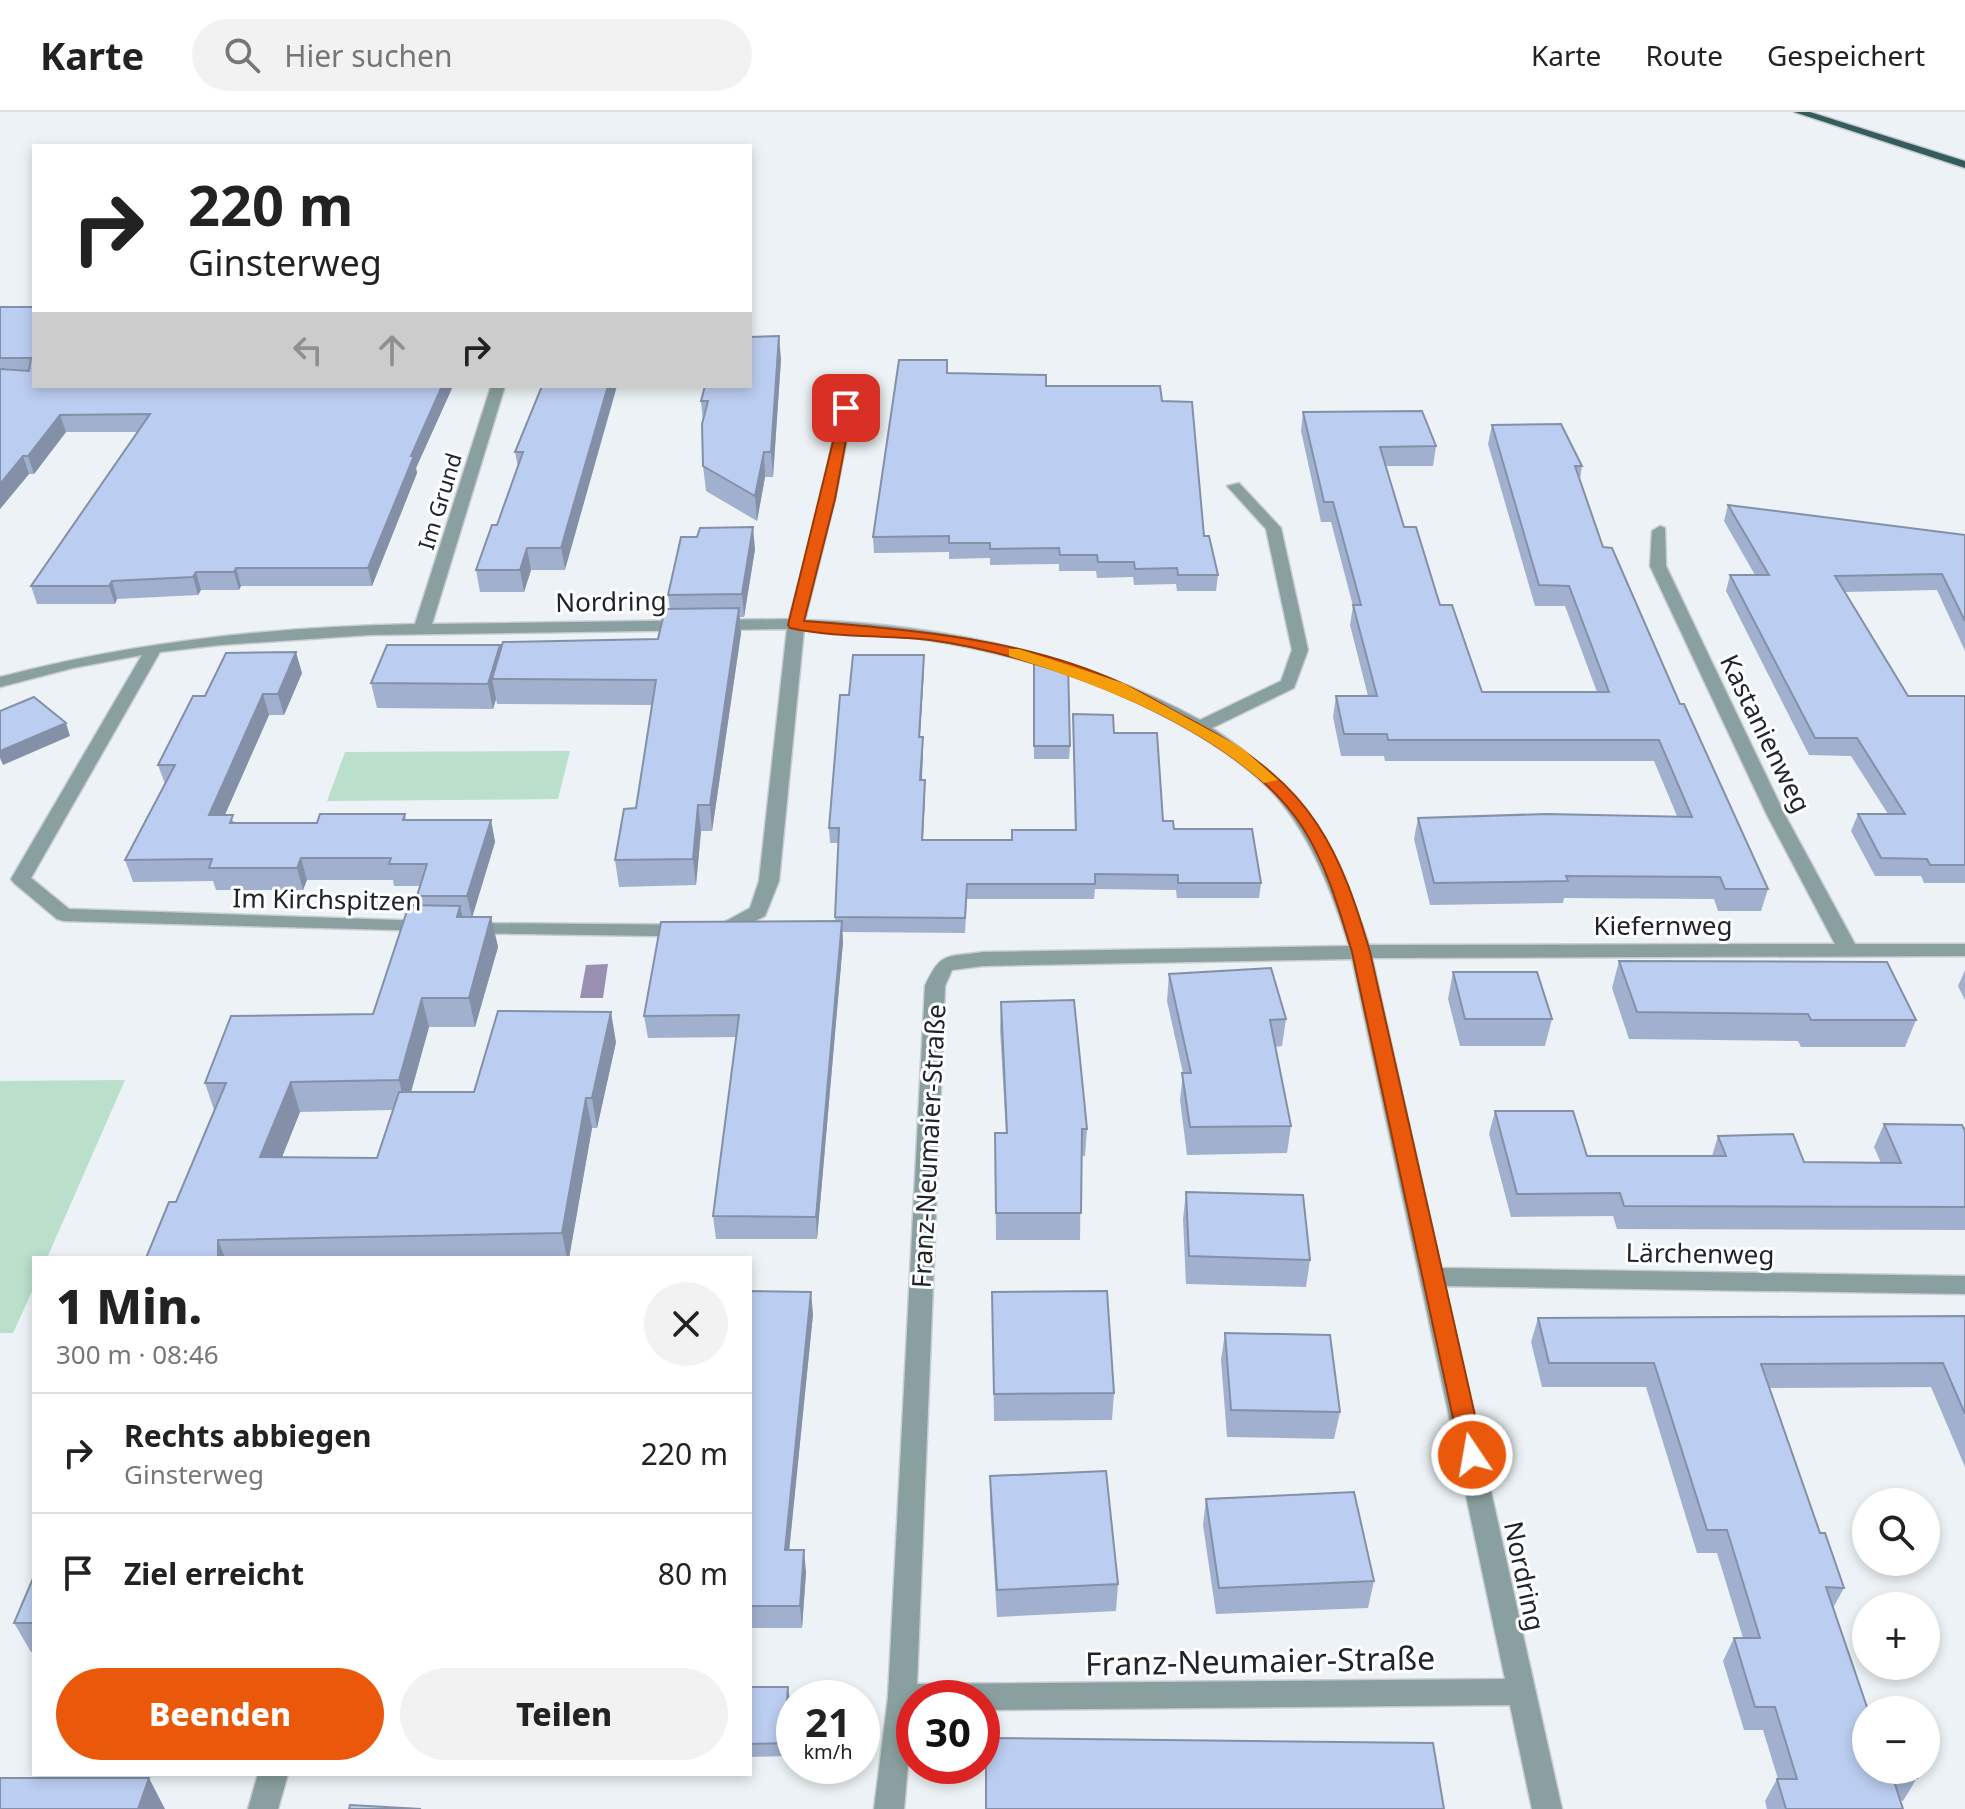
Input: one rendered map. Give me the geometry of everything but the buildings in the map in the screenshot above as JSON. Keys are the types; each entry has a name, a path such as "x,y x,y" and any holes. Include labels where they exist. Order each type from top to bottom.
{"main road":[{"path":"1799,112 1965,165"}],"street":[{"name":"Im Grund","path":"422,629 497,388"},
{"path":"796,625 828,499 846,408"},
{"path":"1198,728 1288,684 1300,650 1273,528 1234,486"},
{"name":"Kastanienweg","path":"1660,531 1658,566 1776,815 1848,950"},
{"name":"Nordring","path":"0,682 92,659 273,637 422,629 796,625 911,632 1045,660 1117,687 1237,751 1267,777 1310,825 1342,889 1361,952 1434,1277 1547,1809"},
{"name":"Im Kirchspitzen","path":"153,650 21,879 64,915 257,924 722,931 758,912 769,881 796,625"},
{"name":"Kiefernweg","path":"1361,952 1965,950"},
{"name":"Franz-Neumaier-Straße","path":"903,1680 935,986 945,965 983,959 1361,952"},
{"name":"Lärchenweg","path":"1434,1277 1965,1285"},
{"name":"Franz-Neumaier-Straße","path":"1000,1696 1523,1692"},
{"name":"Franz-Neumaier-Straße","path":"889,1809 896,1749"},
{"path":"263,1809 272,1776"}],"green space":[{"path":"570,751 558,799 327,801 345,752"},
{"path":"125,1080 48,1256 32,1256 32,1291 13,1333 0,1333 0,1081"}],"shaded area":[{"path":"608,964 603,998 580,998 586,965"}],"slow traffic":[{"path":"1014,652 1117,687 1237,751 1270,780"}],"route":[{"path":"846,408 828,499 796,625 932,636 1045,660 1117,687 1237,751 1278,786 1310,825 1342,889 1361,952 1472,1455"}]}
